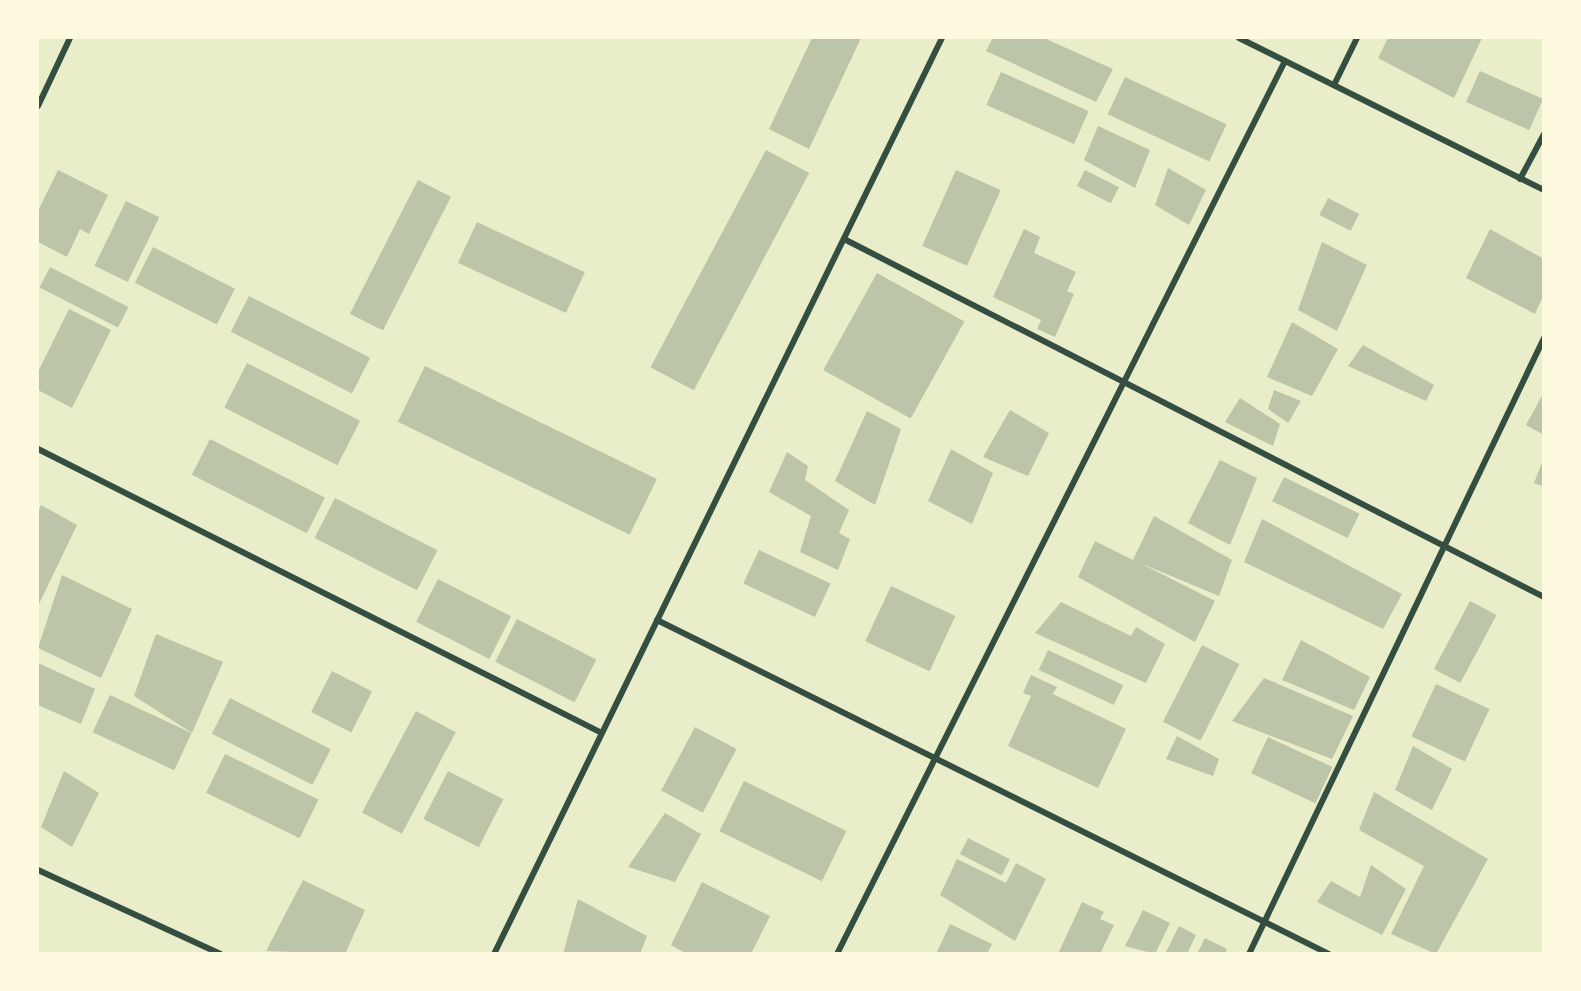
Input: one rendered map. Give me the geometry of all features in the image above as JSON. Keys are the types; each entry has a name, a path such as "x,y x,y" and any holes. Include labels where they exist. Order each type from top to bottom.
{"street":[{"path":"38,106 70,38"},
{"path":"494,954 942,38"},
{"path":"1239,38 1544,190"},
{"path":"1334,85 1357,38"},
{"path":"837,954 932,758 1286,60"},
{"path":"1520,179 1544,134"},
{"path":"844,238 1544,597"},
{"path":"1249,954 1544,338"},
{"path":"38,449 602,733"},
{"path":"657,620 932,758 1266,919 1329,954"},
{"path":"38,870 221,954"}],"building":[{"path":"812,38 861,38 809,149 769,129"},
{"path":"993,38 1044,38 1113,69 1096,102 986,51"},
{"path":"1388,38 1482,38 1454,98 1378,58"},
{"path":"1480,71 1543,99 1529,130 1466,102"},
{"path":"1001,72 1089,111 1074,144 986,105"},
{"path":"1125,77 1227,124 1209,161 1108,114"},
{"path":"1098,126 1150,150 1135,188 1084,160"},
{"path":"766,150 809,173 694,390 651,367"},
{"path":"1168,168 1206,190 1189,225 1155,205"},
{"path":"58,170 108,195 89,234 80,229 67,257 38,242 38,211"},
{"path":"956,170 1001,190 967,266 922,246"},
{"path":"1085,170 1119,187 1111,203 1077,186"},
{"path":"418,180 451,197 383,330 350,314"},
{"path":"1328,198 1359,214 1351,231 1319,215"},
{"path":"126,201 159,217 128,282 94,266"},
{"path":"477,222 585,272 566,313 458,263"},
{"path":"1024,229 1040,237 1034,253 1076,272 1067,291 1074,294 1055,337 1037,329 1041,320 993,297"},
{"path":"1490,229 1544,259 1544,294 1535,314 1466,278"},
{"path":"1322,242 1367,265 1337,331 1298,310"},
{"path":"153,247 235,289 217,324 135,283"},
{"path":"50,267 128,307 118,327 40,287"},
{"path":"877,273 964,321 911,419 823,370"},
{"path":"249,296 370,358 352,393 231,332"},
{"path":"69,309 111,330 72,408 38,390 38,372"},
{"path":"1292,322 1338,349 1312,396 1267,377"},
{"path":"1363,345 1434,385 1426,401 1348,366"},
{"path":"247,363 360,421 337,465 224,408"},
{"path":"425,366 657,479 630,535 398,422"},
{"path":"1274,390 1301,401 1288,423 1268,409"},
{"path":"1544,392 1544,435 1526,425"},
{"path":"1240,398 1280,424 1273,446 1225,422"},
{"path":"1010,410 1049,433 1028,476 983,457"},
{"path":"867,411 901,429 875,505 835,481"},
{"path":"210,439 325,498 307,533 192,475"},
{"path":"951,449 993,473 972,524 928,501"},
{"path":"787,452 808,466 805,480 849,510 839,533 850,539 838,570 800,552 811,516 769,492"},
{"path":"1544,457 1544,487 1534,483"},
{"path":"1220,460 1257,478 1230,545 1188,523"},
{"path":"1284,477 1359,514 1348,538 1272,501"},
{"path":"335,498 437,550 417,590 315,538"},
{"path":"41,505 77,525 38,606 38,513"},
{"path":"1154,516 1232,560 1219,596 1140,563 1215,601 1195,642 1078,577 1095,541 1133,560"},
{"path":"1262,519 1402,594 1383,629 1244,562"},
{"path":"759,550 831,583 815,617 743,584"},
{"path":"62,575 132,609 101,678 38,648"},
{"path":"438,579 511,616 489,659 416,622"},
{"path":"891,586 955,616 930,671 865,641"},
{"path":"1470,601 1496,615 1460,683 1434,669"},
{"path":"1061,602 1131,636 1136,627 1165,644 1146,683 1035,633"},
{"path":"517,619 596,659 575,702 495,662"},
{"path":"156,634 223,662 192,733 134,696"},
{"path":"1301,640 1370,677 1354,710 1282,680"},
{"path":"1202,645 1239,664 1200,741 1163,722"},
{"path":"1048,650 1123,685 1114,705 1039,670"},
{"path":"38,663 95,689 81,724 38,705"},
{"path":"332,671 372,691 351,732 311,712"},
{"path":"1031,675 1057,687 1053,694 1126,729 1098,788 1008,746 1031,696 1023,693"},
{"path":"1264,678 1353,716 1332,759 1232,721"},
{"path":"1436,684 1489,709 1465,762 1411,737"},
{"path":"110,695 192,733 174,770 93,732"},
{"path":"230,698 331,749 313,785 212,734"},
{"path":"416,711 456,732 402,834 362,813"},
{"path":"695,727 736,749 703,813 661,791"},
{"path":"1177,736 1219,759 1213,776 1166,759"},
{"path":"1268,737 1332,767 1315,803 1251,773"},
{"path":"1413,746 1452,769 1432,810 1395,790"},
{"path":"225,754 318,800 300,838 206,793"},
{"path":"64,771 99,793 72,847 41,827"},
{"path":"448,771 503,799 479,847 423,819"},
{"path":"744,781 846,831 822,881 719,831"},
{"path":"1374,792 1488,859 1436,954 1391,934 1424,866 1359,830"},
{"path":"665,813 701,834 675,882 628,867"},
{"path":"968,838 1010,859 1002,875 960,854"},
{"path":"957,859 1006,883 1016,863 1046,879 1015,941 940,895"},
{"path":"1371,865 1406,889 1382,935 1317,902 1331,881 1360,897"},
{"path":"303,880 365,910 345,954 266,951"},
{"path":"702,882 770,916 751,954 687,954 671,945"},
{"path":"578,899 647,936 640,954 563,954"},
{"path":"1082,902 1104,912 1100,919 1114,925 1100,954 1058,954"},
{"path":"1143,910 1170,923 1155,954 1125,946"},
{"path":"950,924 992,944 987,954 937,952"},
{"path":"1179,926 1196,935 1187,954 1165,954"},
{"path":"1205,938 1227,949 1225,954 1197,954"}]}
